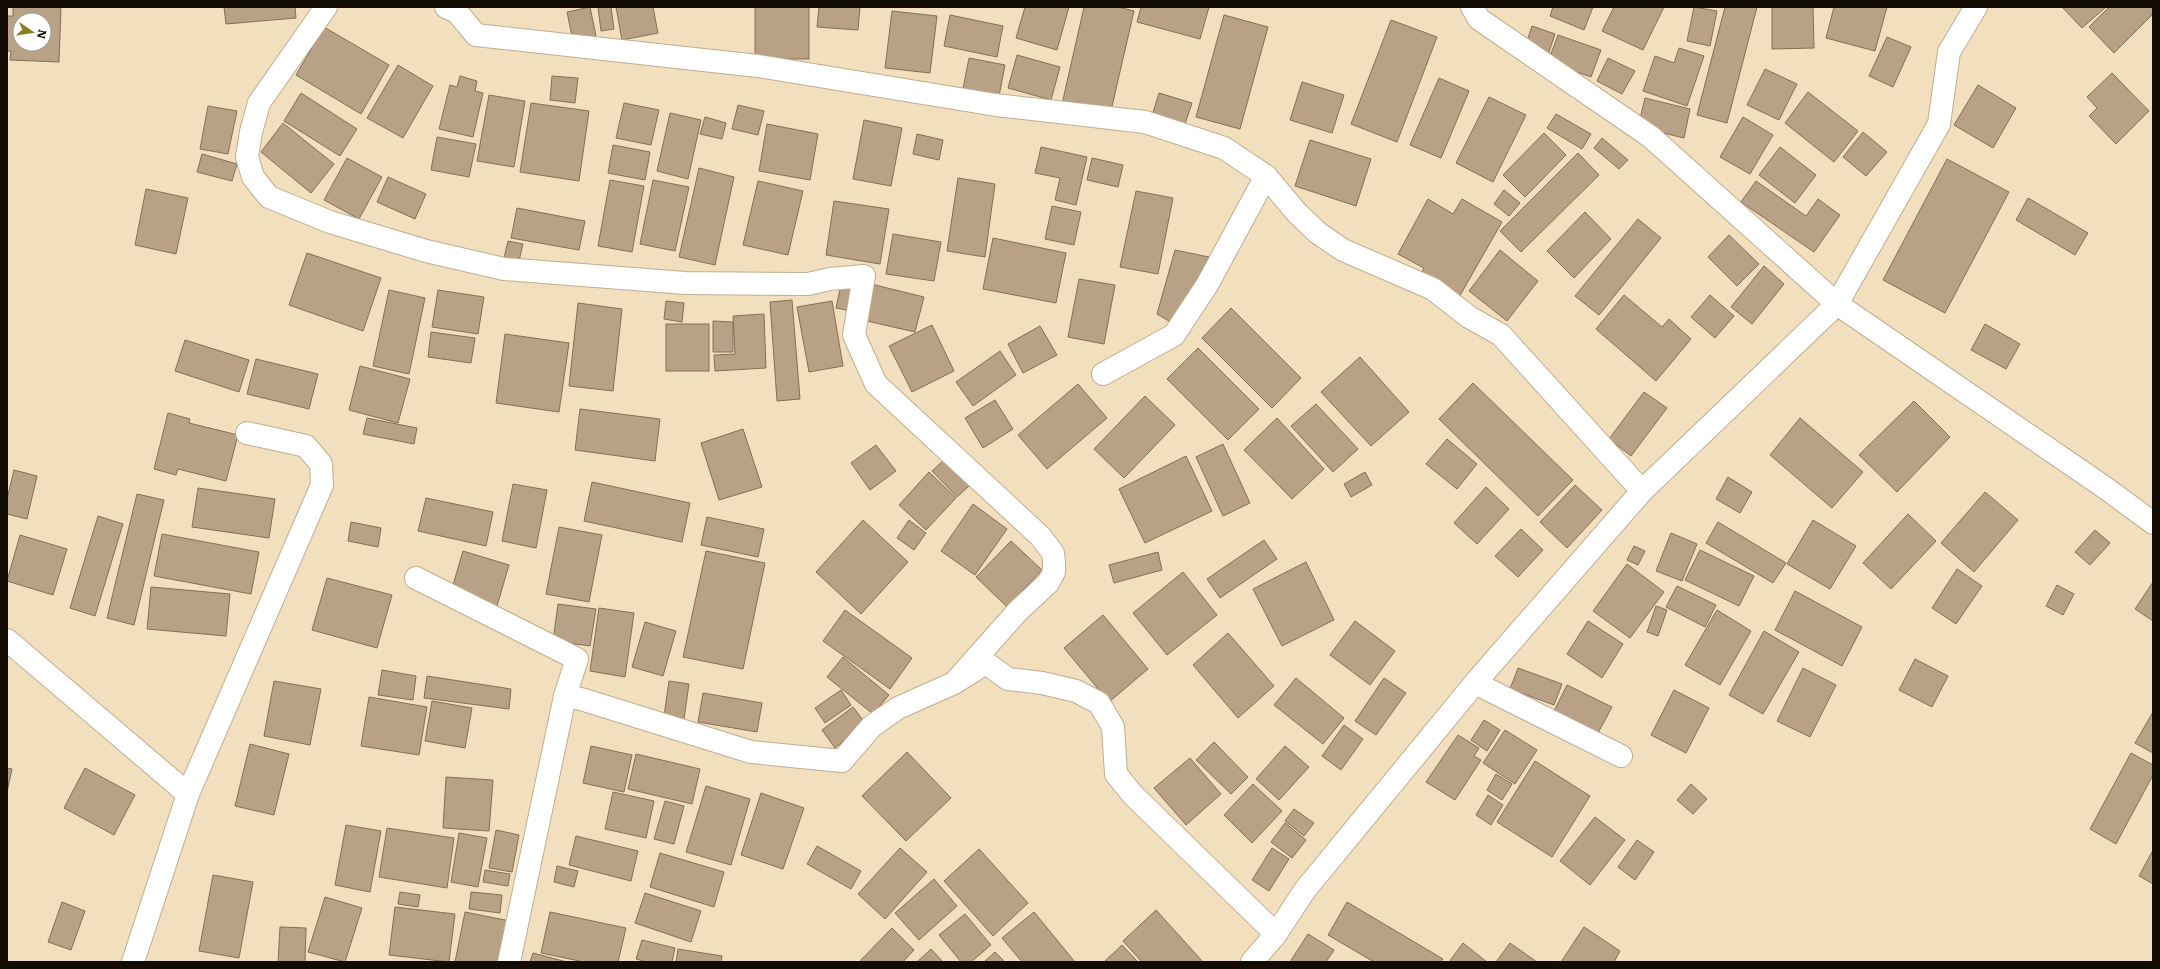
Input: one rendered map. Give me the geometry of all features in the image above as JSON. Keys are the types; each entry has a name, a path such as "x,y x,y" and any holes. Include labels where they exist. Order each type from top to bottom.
{"street":[{"path":"326,7 259,103 247,157 253,177 268,197 338,224 426,251 504,269 685,283 808,284 830,279 864,276 854,335 876,384 1040,536 1048,544 1054,558 1054,572 1048,583 1018,611 954,684"},
{"path":"446,7 457,12 476,35 758,66 996,105 1145,122 1224,148 1266,176 1297,213 1318,233 1342,250 1433,289 1468,317 1500,335 1642,492"},
{"path":"1472,7 1479,19 1651,137 1837,304 2107,489 2153,523"},
{"path":"1252,962 1276,934 1305,890 1474,683 1642,492 1837,304 1939,124 1949,52 1976,7"},
{"path":"1103,374 1174,335 1207,285 1266,176"},
{"path":"133,962 188,794 322,485 321,464 306,446 247,432"},
{"path":"416,578 578,659 564,696 509,962"},
{"path":"7,640 188,794"},
{"path":"564,696 581,699 751,752 842,761 872,726 892,713 954,684 986,663 1008,679 1042,683 1076,691 1099,703 1114,727 1116,774 1133,795 1276,934"},
{"path":"1474,683 1620,756"}],"building":[{"path":"13,7 61,7 59,62 10,60 11,51 7,51 7,16 12,16 12,52 52,52 52,12 13,12"},
{"path":"224,7 295,7 296,18 226,24"},
{"path":"590,7 596,36 573,41 567,12"},
{"path":"598,7 611,7 614,29 601,31"},
{"path":"616,7 653,7 658,33 622,40"},
{"path":"755,7 809,7 809,59 755,59"},
{"path":"819,7 860,7 858,30 817,27"},
{"path":"1025,7 1069,7 1057,50 1016,38"},
{"path":"1084,7 1118,7 1134,11 1110,115 1062,104"},
{"path":"1141,7 1209,7 1200,39 1137,22"},
{"path":"1553,7 1593,7 1584,30 1550,16"},
{"path":"1614,7 1664,7 1643,50 1602,31"},
{"path":"1694,7 1717,11 1710,46 1687,41"},
{"path":"1725,7 1757,7 1727,123 1697,115"},
{"path":"1772,7 1813,7 1814,48 1772,49"},
{"path":"1834,7 1887,7 1875,51 1826,38"},
{"path":"2062,7 2106,7 2082,28"},
{"path":"2109,7 2153,7 2153,14 2114,53 2089,27"},
{"path":"892,11 937,16 930,73 885,68"},
{"path":"950,15 1003,26 997,57 944,46"},
{"path":"1224,15 1268,27 1240,129 1196,117"},
{"path":"1391,20 1437,37 1397,142 1351,124"},
{"path":"1532,26 1555,34 1548,55 1525,47"},
{"path":"324,27 389,65 361,114 296,75"},
{"path":"1558,35 1601,50 1591,77 1548,62"},
{"path":"1887,37 1911,47 1893,87 1869,76"},
{"path":"1679,48 1704,56 1687,106 1643,91 1655,56 1674,63"},
{"path":"1017,55 1060,67 1051,100 1008,88"},
{"path":"969,58 1005,65 999,96 963,89"},
{"path":"1608,58 1635,71 1622,94 1597,81"},
{"path":"398,65 433,86 403,138 367,118"},
{"path":"1765,69 1797,84 1779,120 1747,105"},
{"path":"2112,73 2149,111 2116,144 2089,116 2097,108 2087,97"},
{"path":"460,76 477,81 475,91 483,93 473,137 439,129 450,85 457,87"},
{"path":"552,76 578,78 575,103 550,100"},
{"path":"1439,78 1469,91 1441,158 1410,145"},
{"path":"1302,82 1344,95 1332,133 1290,120"},
{"path":"1978,85 2016,108 1993,148 1954,125"},
{"path":"1808,92 1858,131 1834,162 1785,123"},
{"path":"301,93 357,129 340,156 284,121"},
{"path":"1159,93 1192,103 1183,130 1151,119"},
{"path":"489,95 525,101 514,167 477,161"},
{"path":"1489,97 1526,115 1493,182 1456,163"},
{"path":"1645,98 1690,109 1684,138 1638,127"},
{"path":"531,103 589,111 579,181 520,172"},
{"path":"624,103 659,110 651,145 616,138"},
{"path":"738,105 764,111 758,135 732,129"},
{"path":"208,106 237,111 228,154 200,149"},
{"path":"670,113 701,120 688,179 657,171"},
{"path":"1556,114 1591,134 1582,149 1547,128"},
{"path":"705,117 726,123 722,139 700,134"},
{"path":"1743,117 1773,135 1750,174 1720,157"},
{"path":"864,120 902,128 891,186 853,179"},
{"path":"283,123 334,164 311,193 261,152"},
{"path":"767,124 818,134 810,180 759,171"},
{"path":"1863,132 1887,152 1866,176 1843,157"},
{"path":"1544,133 1566,155 1525,197 1503,175"},
{"path":"917,134 943,140 939,160 913,154"},
{"path":"437,137 476,144 469,177 431,170"},
{"path":"1602,138 1628,160 1619,169 1594,148"},
{"path":"1310,140 1371,159 1356,206 1295,186"},
{"path":"613,145 650,152 645,180 608,173"},
{"path":"1041,147 1087,157 1076,205 1055,200 1060,178 1035,173"},
{"path":"1780,147 1816,175 1795,203 1759,175"},
{"path":"1578,153 1599,175 1521,252 1500,231"},
{"path":"202,154 237,164 232,181 197,172"},
{"path":"347,158 382,177 359,219 324,200"},
{"path":"1092,158 1123,165 1118,187 1087,180"},
{"path":"1947,159 2009,192 1945,313 1883,280"},
{"path":"699,168 734,177 715,265 679,257"},
{"path":"388,177 426,194 415,219 377,202"},
{"path":"958,178 995,184 985,257 947,251"},
{"path":"610,180 644,186 632,252 598,246"},
{"path":"653,180 689,187 675,251 640,244"},
{"path":"758,181 803,191 788,255 743,245"},
{"path":"1756,181 1806,216 1818,199 1840,215 1814,252 1741,202"},
{"path":"146,189 188,198 176,254 135,245"},
{"path":"1504,190 1520,203 1509,216 1494,204"},
{"path":"1136,191 1173,198 1158,274 1120,267"},
{"path":"2028,198 2088,233 2075,255 2016,220"},
{"path":"1428,199 1453,214 1462,199 1502,222 1458,299 1419,277 1424,268 1398,254"},
{"path":"834,201 889,209 880,264 826,255"},
{"path":"1052,206 1081,212 1074,245 1045,239"},
{"path":"517,208 585,221 579,250 511,238"},
{"path":"1585,212 1611,239 1574,278 1547,251"},
{"path":"1638,219 1661,238 1599,315 1575,296"},
{"path":"893,234 941,242 934,281 886,274"},
{"path":"1729,235 1759,264 1737,286 1708,257"},
{"path":"993,238 1066,253 1056,303 983,289"},
{"path":"508,241 523,244 519,261 504,258"},
{"path":"1175,250 1209,257 1174,324 1157,314"},
{"path":"1500,250 1538,281 1507,321 1469,291"},
{"path":"307,253 381,278 363,331 289,305"},
{"path":"1764,266 1784,284 1752,324 1731,307"},
{"path":"1079,279 1115,285 1104,344 1068,337"},
{"path":"867,283 924,297 915,332 858,319"},
{"path":"841,284 860,288 856,312 836,308"},
{"path":"389,290 425,298 409,374 373,366"},
{"path":"438,290 484,297 478,334 432,327"},
{"path":"1624,295 1662,327 1669,319 1691,339 1656,381 1596,329"},
{"path":"1710,295 1734,316 1715,338 1691,317"},
{"path":"792,300 800,399 777,401 770,302"},
{"path":"666,301 684,303 682,322 664,319"},
{"path":"832,301 843,366 809,372 797,307"},
{"path":"578,303 622,309 613,391 569,386"},
{"path":"1231,308 1301,378 1272,408 1202,338"},
{"path":"764,314 766,368 715,371 714,355 735,354 733,316"},
{"path":"713,321 733,322 733,352 713,352"},
{"path":"666,324 709,324 709,371 666,371"},
{"path":"1985,324 2020,344 2006,369 1971,350"},
{"path":"932,325 954,371 912,392 889,346"},
{"path":"1040,326 1057,355 1023,373 1008,344"},
{"path":"431,332 475,338 471,363 428,357"},
{"path":"505,334 569,343 559,412 496,403"},
{"path":"185,340 249,360 239,392 175,371"},
{"path":"1198,348 1259,409 1228,440 1167,379"},
{"path":"1000,351 1016,375 973,406 956,382"},
{"path":"1360,357 1409,412 1371,446 1321,392"},
{"path":"256,359 318,374 309,409 247,394"},
{"path":"360,366 410,379 398,423 349,410"},
{"path":"1473,383 1573,480 1538,516 1439,419"},
{"path":"1078,384 1107,418 1047,469 1018,435"},
{"path":"1644,392 1667,408 1631,456 1609,439"},
{"path":"1145,396 1175,425 1124,478 1094,449"},
{"path":"995,400 1013,429 983,448 965,418"},
{"path":"1914,401 1950,437 1897,492 1859,455"},
{"path":"1316,404 1358,449 1333,472 1291,426"},
{"path":"580,409 660,419 655,461 575,450"},
{"path":"168,413 190,419 189,423 238,435 226,481 178,469 176,475 154,469"},
{"path":"367,418 417,428 414,444 363,434"},
{"path":"1277,418 1324,469 1292,499 1244,450"},
{"path":"1800,418 1863,472 1832,508 1770,455"},
{"path":"743,429 762,487 719,500 701,443"},
{"path":"1447,439 1477,464 1457,489 1426,464"},
{"path":"1223,444 1250,503 1223,516 1196,457"},
{"path":"876,445 896,471 870,490 851,463"},
{"path":"1186,456 1212,511 1145,543 1119,489"},
{"path":"944,460 969,486 957,497 932,471"},
{"path":"14,470 37,476 27,519 7,514 7,499"},
{"path":"929,472 956,498 926,530 899,505"},
{"path":"1365,472 1372,485 1351,497 1344,484"},
{"path":"1728,477 1752,492 1740,513 1716,499"},
{"path":"592,482 690,503 682,542 584,521"},
{"path":"513,484 547,490 536,548 502,541"},
{"path":"1575,485 1602,510 1567,548 1540,522"},
{"path":"1486,487 1509,509 1477,544 1454,523"},
{"path":"198,488 275,499 269,538 192,527"},
{"path":"1985,492 2018,520 1974,572 1941,543"},
{"path":"137,494 164,500 134,625 107,618"},
{"path":"426,498 493,512 486,546 418,531"},
{"path":"973,504 1007,529 975,575 941,551"},
{"path":"1908,514 1936,541 1891,589 1863,563"},
{"path":"98,516 123,524 95,616 70,608"},
{"path":"707,517 764,529 758,557 701,545"},
{"path":"863,520 908,562 861,614 816,572"},
{"path":"909,520 926,533 914,550 897,538"},
{"path":"1813,520 1856,546 1830,589 1787,564"},
{"path":"351,522 381,528 378,547 348,541"},
{"path":"1718,522 1786,563 1773,583 1706,543"},
{"path":"559,527 602,535 589,602 546,594"},
{"path":"1521,529 1543,550 1518,577 1495,556"},
{"path":"2095,530 2110,543 2090,565 2075,552"},
{"path":"1671,533 1697,544 1682,581 1656,571"},
{"path":"162,534 259,552 251,594 154,576"},
{"path":"20,535 67,549 53,595 7,581"},
{"path":"1264,540 1277,559 1220,598 1207,579"},
{"path":"1011,541 1042,570 1007,607 976,577"},
{"path":"1634,546 1645,551 1638,565 1627,560"},
{"path":"1700,550 1754,576 1739,606 1685,580"},
{"path":"463,551 509,565 497,606 451,592"},
{"path":"706,551 765,563 743,669 683,657"},
{"path":"1158,552 1162,570 1114,583 1109,565"},
{"path":"1306,562 1334,620 1282,646 1253,589"},
{"path":"1627,564 1664,592 1630,638 1593,611"},
{"path":"1957,569 1982,586 1956,624 1932,608"},
{"path":"1183,572 1217,615 1167,655 1133,613"},
{"path":"327,578 392,595 377,648 312,630"},
{"path":"2153,582 2153,621 2135,609"},
{"path":"2057,585 2074,594 2063,615 2046,606"},
{"path":"1677,586 1716,605 1705,627 1666,607"},
{"path":"151,587 230,594 226,636 147,629"},
{"path":"1795,591 1862,627 1842,666 1775,630"},
{"path":"558,604 596,609 590,646 553,641"},
{"path":"1656,606 1667,610 1658,636 1647,632"},
{"path":"599,608 634,613 625,677 590,671"},
{"path":"845,610 912,658 890,689 823,641"},
{"path":"1717,610 1751,631 1720,685 1685,665"},
{"path":"1103,615 1148,669 1109,702 1064,648"},
{"path":"1355,621 1395,651 1370,685 1330,655"},
{"path":"1588,621 1623,644 1602,678 1567,654"},
{"path":"645,622 676,631 663,676 632,667"},
{"path":"1764,631 1799,652 1763,714 1729,695"},
{"path":"1228,633 1274,686 1238,718 1193,665"},
{"path":"843,657 889,695 873,714 827,677"},
{"path":"1915,659 1948,676 1932,707 1899,690"},
{"path":"1518,668 1562,684 1554,705 1510,689"},
{"path":"1803,668 1836,685 1810,737 1777,721"},
{"path":"382,670 416,676 413,700 378,695"},
{"path":"427,676 511,689 509,709 424,698"},
{"path":"1296,678 1344,718 1323,744 1274,705"},
{"path":"1384,678 1406,693 1376,735 1355,721"},
{"path":"274,681 321,689 310,745 264,736"},
{"path":"669,681 689,684 684,719 664,716"},
{"path":"1567,685 1612,707 1598,733 1554,711"},
{"path":"841,690 851,705 825,723 815,708"},
{"path":"1674,690 1709,708 1686,753 1651,735"},
{"path":"703,693 762,703 757,732 698,722"},
{"path":"369,697 427,707 419,755 361,746"},
{"path":"432,701 472,708 465,748 425,741"},
{"path":"853,707 866,724 835,748 822,730"},
{"path":"2153,712 2153,753 2135,743"},
{"path":"1484,720 1500,730 1487,751 1471,740"},
{"path":"1344,725 1363,739 1341,770 1322,756"},
{"path":"1505,730 1537,750 1515,784 1483,763"},
{"path":"1458,735 1479,748 1474,756 1481,760 1455,800 1426,782"},
{"path":"1214,742 1248,777 1231,794 1196,760"},
{"path":"250,744 289,754 274,815 235,806"},
{"path":"591,746 632,755 624,792 583,783"},
{"path":"1285,746 1309,767 1279,800 1256,779"},
{"path":"907,752 951,798 906,841 862,796"},
{"path":"2131,753 2153,765 2153,775 2116,844 2090,829"},
{"path":"636,754 700,769 692,804 628,789"},
{"path":"1190,758 1221,794 1186,825 1154,788"},
{"path":"1535,761 1590,796 1552,857 1497,822"},
{"path":"7,768 12,769 7,792"},
{"path":"85,768 135,795 114,835 64,808"},
{"path":"1496,774 1512,784 1502,800 1487,790"},
{"path":"446,777 493,780 489,831 443,828"},
{"path":"1253,784 1282,811 1252,843 1224,815"},
{"path":"1691,784 1707,799 1693,814 1677,800"},
{"path":"706,786 750,799 731,865 686,852"},
{"path":"613,792 654,801 646,838 605,829"},
{"path":"761,793 804,808 783,869 741,855"},
{"path":"1488,795 1503,805 1491,825 1476,815"},
{"path":"665,801 684,806 674,844 654,839"},
{"path":"1294,809 1314,823 1304,836 1285,821"},
{"path":"1595,817 1625,840 1590,885 1560,861"},
{"path":"1285,823 1306,840 1292,858 1271,842"},
{"path":"346,825 381,831 370,892 335,885"},
{"path":"387,828 454,838 447,888 379,877"},
{"path":"496,830 519,835 512,872 489,868"},
{"path":"459,833 487,838 478,887 451,882"},
{"path":"576,836 638,851 631,881 569,865"},
{"path":"1637,840 1654,852 1635,880 1618,867"},
{"path":"817,846 861,871 851,889 807,864"},
{"path":"900,848 927,872 885,919 858,894"},
{"path":"1272,848 1289,859 1269,891 1252,880"},
{"path":"979,849 1028,903 993,936 944,881"},
{"path":"2153,850 2153,884 2139,876"},
{"path":"660,853 724,872 714,907 650,887"},
{"path":"557,866 578,871 574,887 554,882"},
{"path":"485,870 510,874 508,886 483,882"},
{"path":"213,875 253,882 239,958 199,951"},
{"path":"934,879 957,906 919,940 895,913"},
{"path":"400,892 420,895 418,907 398,904"},
{"path":"471,892 502,895 500,913 469,909"},
{"path":"645,893 701,911 691,942 635,923"},
{"path":"325,897 362,908 345,962 308,952"},
{"path":"62,902 85,911 71,950 48,942"},
{"path":"1347,902 1443,959 1441,962 1374,962 1328,935"},
{"path":"395,907 455,914 449,962 389,955"},
{"path":"1156,910 1203,962 1142,962 1123,941"},
{"path":"465,912 510,921 501,962 455,962"},
{"path":"550,912 626,928 618,962 584,962 541,953"},
{"path":"1034,912 1075,962 1022,962 1002,938"},
{"path":"965,914 991,945 971,962 961,962 939,935"},
{"path":"280,927 306,928 305,962 278,962"},
{"path":"1584,927 1620,951 1614,962 1561,962"},
{"path":"892,928 914,950 903,962 859,962"},
{"path":"1308,934 1334,950 1326,962 1290,962"},
{"path":"642,940 675,948 672,962 647,962 636,959"},
{"path":"1463,943 1487,962 1449,962"},
{"path":"1510,943 1537,962 1496,962"},
{"path":"1122,945 1138,962 1104,962"},
{"path":"678,949 722,956 721,962 676,962"},
{"path":"931,949 943,962 917,962"},
{"path":"995,952 1005,962 984,962"},
{"path":"533,953 567,962 530,962"}]}
